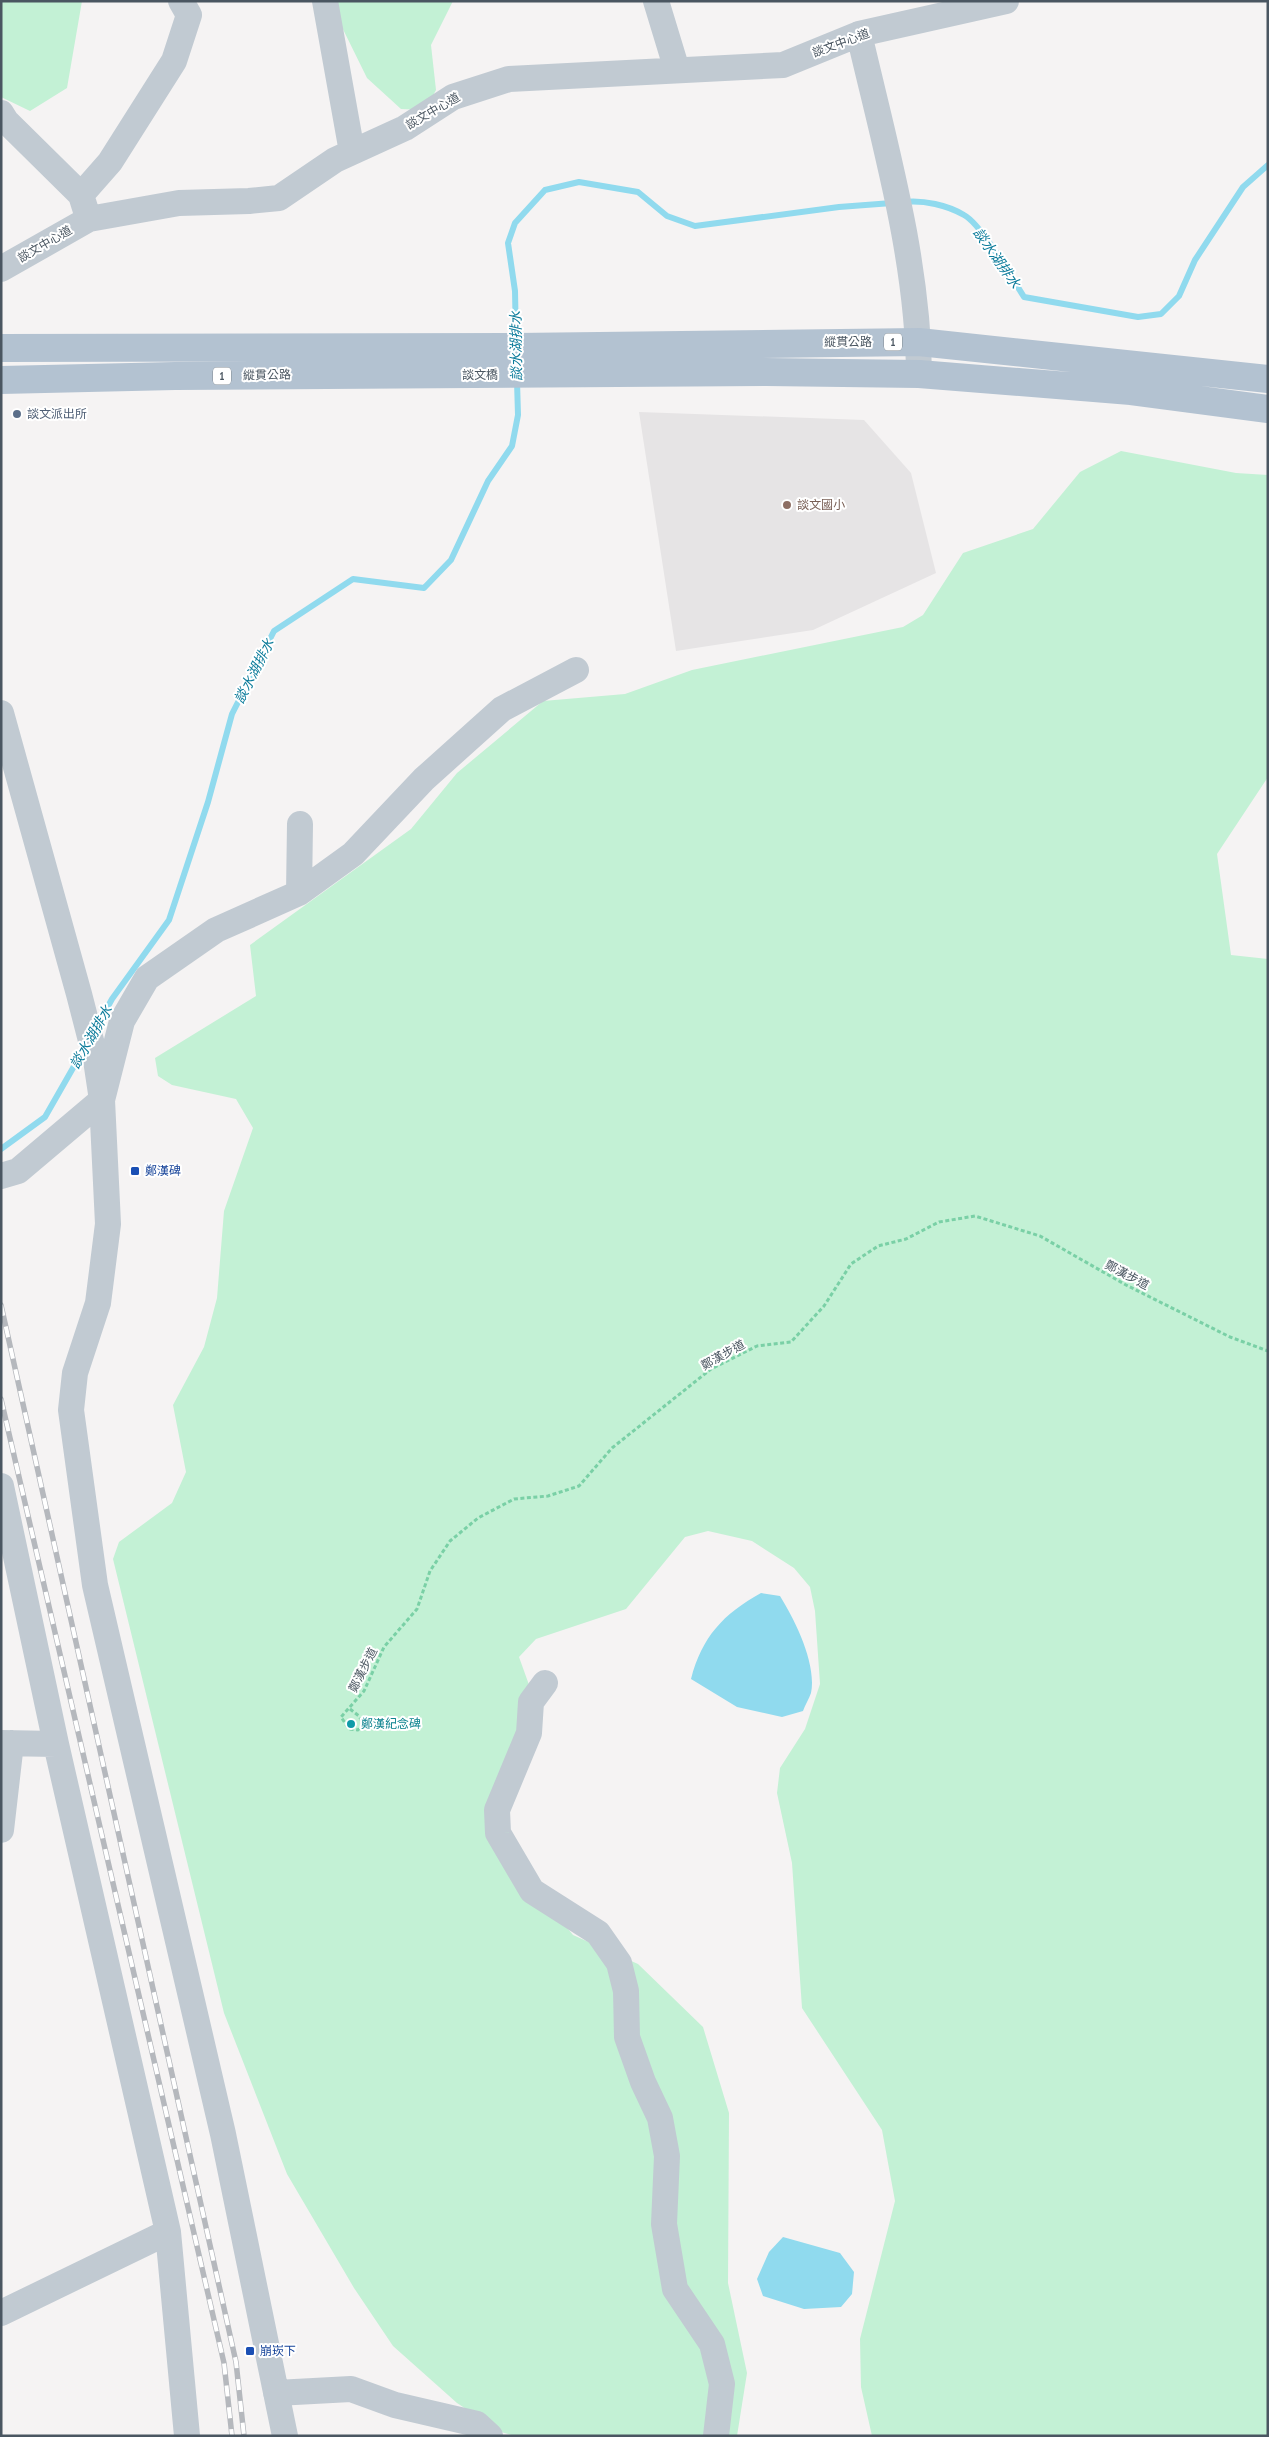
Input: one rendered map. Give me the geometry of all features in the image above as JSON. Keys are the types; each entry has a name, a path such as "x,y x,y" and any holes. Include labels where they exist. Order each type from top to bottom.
{"main road":[{"name":"縱貫公路","path":"1,348 516,347 919,342 1268,380"},
{"path":"763,343 766,372"},
{"name":"1","path":"766,372 919,374 1131,391 1268,409"},
{"name":"談文橋","path":"442,374 766,372"},
{"name":"縱貫公路","path":"1,380 442,374"}],"street":[{"path":"3,121 85,207 110,162 174,61 189,15 181,1"},
{"path":"326,1 352,152"},
{"path":"656,1 677,70"},
{"name":"談文中心道","path":"1,269 85,207 249,201 279,198 335,160 405,128 453,97 510,78 783,65 859,34 1006,1"},
{"path":"859,34 909,255 919,342 919,374"},
{"path":"1,1176 18,1171 102,1100 122,1021 147,978 216,930 300,892 353,854 424,779 502,709 576,670"},
{"path":"1,713 79,994 96,1060 102,1100 108,1224 98,1303 75,1374 72,1410 95,1585 223,2134 285,2436"},
{"path":"300,824 300,892"},
{"path":"1,1486 56,1744 168,2232 187,2436"},
{"path":"545,1683 530,1702 530,1732 497,1810 498,1833 532,1890 598,1933 619,1963 626,1991 626,2037 642,2082 660,2118 667,2156 664,2224 675,2289 712,2344 722,2384 716,2436"},
{"path":"1,1830 6,1743 56,1744"},
{"path":"1,2313 168,2232"},
{"path":"276,2392 351,2389 395,2405 476,2424 490,2436"}],"path":[{"name":"鄭漢步道","path":"350,1709 359,1716 363,1723 358,1730 349,1729 341,1717 364,1691 384,1646 417,1609 430,1571 450,1541 478,1518 514,1499 548,1496 579,1486 612,1448 711,1369 757,1346 791,1342 824,1306 851,1264 878,1246 906,1239 939,1222 975,1216 1040,1236 1126,1285 1230,1337 1268,1351"}],"shaded area":[{"name":"談文國小","path":"639,412 864,420 911,473 936,573 813,630 676,651"}],"green space":[{"path":"1,1 82,1 67,88 30,111 1,97"},
{"path":"334,1 453,1 431,45 436,90 425,110 401,109 367,78 335,13"},
{"path":"1121,451 1236,473 1268,475 1268,777 1217,854 1231,955 1268,959 1268,2436 872,2436 861,2387 860,2339 895,2201 882,2130 802,2008 792,1863 777,1793 780,1768 805,1729 820,1684 815,1611 810,1587 794,1568 752,1541 708,1531 685,1537 626,1609 536,1639 519,1657 542,1721 504,1777 514,1863 573,1935 638,1964 703,2027 729,2113 728,2283 747,2373 737,2436 515,2436 501,2432 457,2403 393,2346 354,2288 287,2174 224,2013 113,1559 119,1542 172,1503 186,1472 173,1405 204,1347 217,1298 224,1211 253,1128 236,1099 172,1085 158,1076 155,1058 256,996 250,945 411,829 457,773 543,701 625,694 692,670 903,627 923,615 963,553 1033,529 1080,472"}],"water":[{"path":"761,1593 780,1596 798,1630 811,1669 811,1693 803,1711 782,1717 737,1707 691,1679 701,1651 716,1628 736,1609"},
{"path":"783,2237 840,2253 854,2272 852,2294 841,2307 804,2309 763,2296 757,2279 769,2252"}],"waterway":[{"name":"談水湖排水","path":"904,202 919,202 943,206 964,215 979,229 1024,297 1138,317 1161,314 1179,296 1195,260 1243,187 1268,165"},
{"name":"談水湖排水","path":"516,341 515,291 508,243 515,223 545,190 579,182 638,192 667,216 695,226 839,207 892,203"},
{"name":"談水湖排水","path":"96,1028 112,999 169,920 208,802 232,714 274,631 353,579 424,588 451,560 488,481 512,446 518,415 517,381"},
{"name":"談水湖排水","path":"1,1149 45,1117 85,1047"}],"railway":[{"path":"1,1305 236,2362 244,2436"},
{"path":"1,1399 224,2363 232,2436"}],"place":[{"name":"談文派出所","path":"17,414"},
{"name":"談文國小","path":"787,505"},
{"name":"鄭漢碑","path":"135,1171"},
{"name":"鄭漢紀念碑","path":"351,1724"},
{"name":"崩崁下","path":"250,2351"}]}
